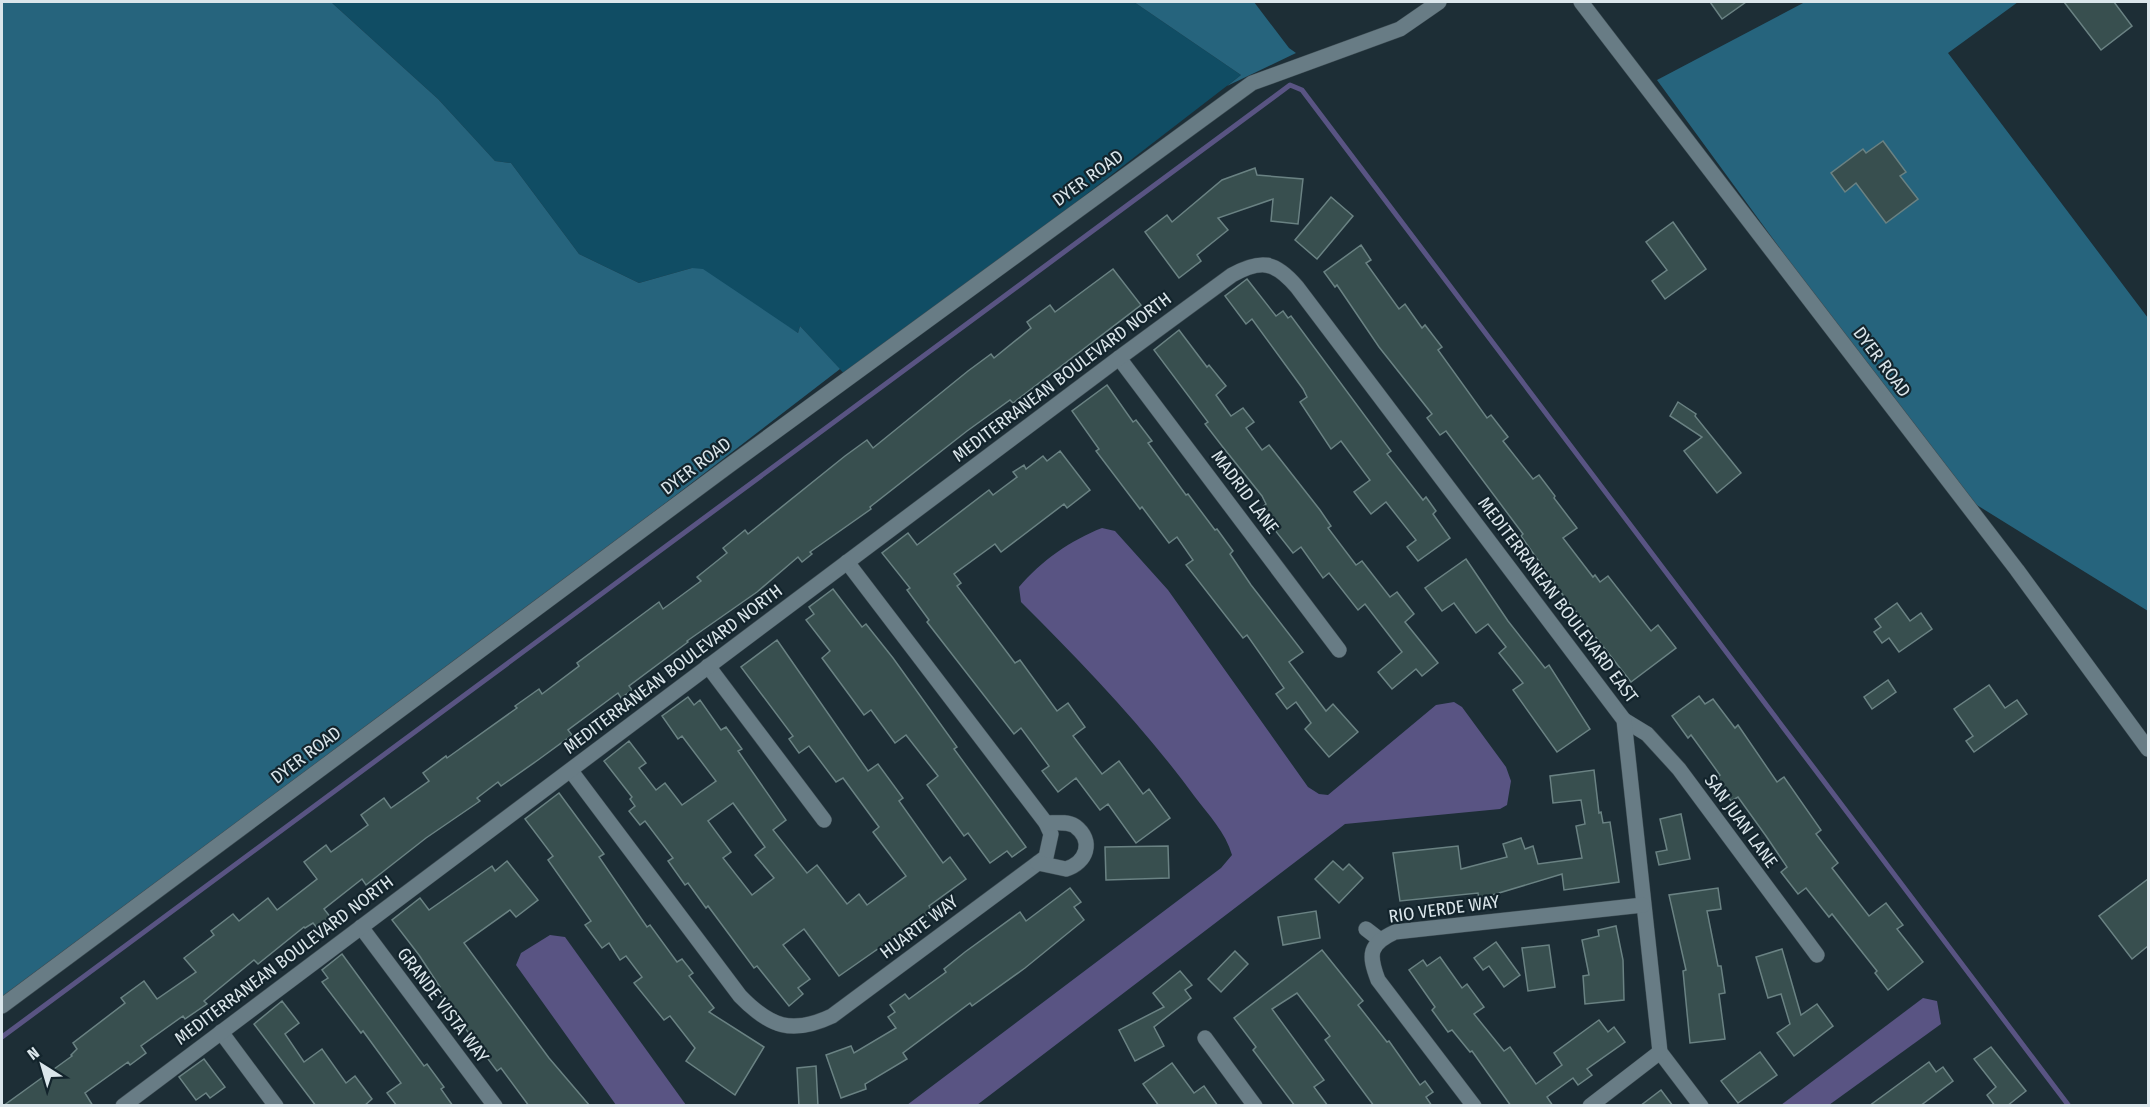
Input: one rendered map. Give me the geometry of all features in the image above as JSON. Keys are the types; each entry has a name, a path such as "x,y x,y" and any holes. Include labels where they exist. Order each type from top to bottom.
{"street":[{"name":"DYER ROAD","path":"2,1006 737,460 1252,83 1400,29 1439,2"},
{"name":"DYER ROAD","path":"1581,2 2016,570 2148,749"},
{"name":"MEDITERRANEAN BOULEVARD NORTH","path":"123,1106 1119,358 1232,275 1248,266"},
{"name":"MEDITERRANEAN BOULEVARD EAST","path":"1248,266 1274,266 1297,287 1624,720 1660,1052"},
{"name":"MADRID LANE","path":"1119,358 1339,650"},
{"path":"847,562 1046,823 1066,823 1074,826 1082,834 1087,851 1083,860 1066,869 1038,863"},
{"path":"708,666 824,820"},
{"name":"SAN JUAN LANE","path":"1624,720 1647,734 1679,769 1817,955"},
{"name":"HUARTE WAY","path":"571,771 740,996 755,1012 772,1023 790,1027 817,1023 832,1016 1046,857 1050,848 1051,834 1046,823"},
{"name":"RIO VERDE WAY","path":"1474,1106 1378,980 1371,962 1372,950 1379,939 1395,932 1644,905"},
{"name":"GRANDE VISTA WAY","path":"360,927 495,1106"},
{"path":"1366,929 1379,939"},
{"path":"221,1032 276,1106"},
{"path":"1205,1038 1255,1106"},
{"path":"1590,1106 1660,1052 1701,1106"}],"shaded area":[{"path":"2,2 331,2 438,99 495,161 511,163 579,254 639,283 692,268 703,269 798,333 800,326 840,369 2,1013"},
{"path":"331,2 1134,2 1241,75 848,378 800,326 798,333 692,268 639,283 579,254 511,163 495,161 438,99"},
{"path":"1134,2 1254,2 1289,48 1296,53 1227,86 1241,75"},
{"path":"1805,2 2018,2 1948,53 2148,318 2148,611 1959,494 1657,80"},
{"path":"1102,528 1115,531 1168,590 1308,787 1319,794 1328,795 1436,705 1454,702 1462,707 1506,767 1511,781 1507,805 1500,809 1345,824 977,1105 907,1105 1221,868 1232,855 1226,839 1216,824 1155,745 1090,672 1021,602 1019,587 1037,568 1068,545"},
{"path":"550,935 565,937 686,1105 616,1105 516,965 521,953"},
{"path":"1923,998 1937,1001 1941,1024 1829,1105 1781,1105"}],"building":[{"path":"1710,2 1746,2 1722,19"},
{"path":"2064,2 2114,2 2132,26 2101,50"},
{"path":"1883,141 1906,172 1900,176 1918,199 1886,223 1856,183 1845,192 1831,173 1863,149 1866,153"},
{"path":"1255,168 1257,175 1303,179 1298,224 1271,221 1273,199 1218,218 1228,230 1197,255 1201,261 1179,278 1145,232 1167,215 1172,222 1222,180"},
{"path":"1331,197 1353,216 1317,259 1295,240"},
{"path":"1673,222 1706,269 1665,299 1652,281 1667,270 1646,242"},
{"path":"1361,245 1371,260 1366,263 1399,309 1405,304 1422,328 1425,325 1442,347 1438,350 1487,418 1491,415 1508,437 1503,441 1533,479 1539,475 1555,496 1554,498 1577,528 1563,538 1593,577 1595,575 1600,582 1608,576 1651,631 1658,625 1676,648 1631,682 1565,598 1521,536 1523,534 1446,431 1440,435 1427,418 1432,414 1379,347 1337,285 1335,287 1324,272"},
{"path":"1113,269 1141,305 1013,403 1010,400 967,431 870,507 871,509 810,552 812,554 802,562 798,557 757,592 687,641 629,686 632,690 621,698 618,693 568,730 572,735 501,786 498,782 477,798 480,801 426,838 366,885 362,879 324,909 331,918 318,929 313,923 304,927 258,964 254,960 204,1001 207,1004 185,1019 183,1016 141,1046 146,1053 130,1065 128,1062 85,1093 93,1106 3,1106 72,1056 77,1049 73,1043 125,1003 121,998 144,981 157,999 196,972 184,958 214,935 211,931 233,914 239,921 268,898 277,910 317,879 304,862 326,845 331,852 368,825 361,815 384,798 391,808 429,781 423,773 446,756 447,758 517,708 515,706 539,689 542,694 579,666 577,663 659,602 663,609 701,581 697,577 727,553 723,548 745,530 748,534 867,440 873,448 968,371 991,354 994,358 1031,328 1027,322 1050,305 1055,312"},
{"path":"1247,279 1276,316 1283,311 1288,318 1291,316 1391,451 1387,454 1423,500 1426,497 1436,511 1433,514 1450,538 1418,561 1407,547 1416,540 1386,502 1371,514 1354,492 1370,480 1341,441 1331,449 1300,402 1307,397 1303,389 1252,319 1246,324 1225,296"},
{"path":"1179,330 1207,367 1209,365 1226,386 1216,395 1231,416 1243,408 1254,422 1246,428 1262,450 1269,445 1320,510 1331,526 1328,528 1356,565 1362,561 1390,597 1397,592 1414,614 1405,622 1438,663 1422,676 1416,669 1392,689 1378,672 1402,652 1365,604 1358,610 1329,573 1323,578 1301,547 1293,553 1259,510 1266,504 1262,496 1205,424 1208,422 1154,350"},
{"path":"1107,385 1133,422 1136,420 1152,441 1148,443 1186,495 1188,494 1215,530 1217,529 1233,551 1230,554 1251,585 1303,652 1289,662 1326,711 1333,704 1358,732 1329,757 1305,729 1311,723 1296,702 1287,709 1276,694 1284,688 1247,635 1243,638 1186,565 1193,560 1177,537 1169,543 1142,507 1140,509 1096,451 1099,449 1072,411"},
{"path":"1678,402 1696,414 1695,416 1741,473 1717,493 1684,451 1702,437 1670,416"},
{"path":"1060,451 1090,490 1067,508 1064,504 1001,552 995,544 954,574 961,583 957,586 1015,663 1020,660 1057,711 1068,703 1085,727 1073,736 1102,774 1119,761 1143,794 1149,789 1170,818 1136,843 1108,804 1100,810 1076,778 1058,792 1042,771 1049,766 1021,728 1014,734 927,622 929,620 907,590 910,588 882,553 908,533 917,545 989,490 993,495 1017,477 1013,472 1024,465 1026,469 1043,456 1047,461"},
{"path":"1466,559 1508,621 1545,668 1549,665 1590,729 1557,752 1513,690 1523,683 1499,653 1506,647 1488,624 1476,633 1454,603 1442,611 1425,588"},
{"path":"833,589 862,627 866,624 893,658 957,747 954,749 1026,847 1012,857 1007,851 990,863 968,833 964,836 927,785 938,776 906,735 895,743 871,710 864,715 822,658 830,651 806,620 814,614 809,607"},
{"path":"1897,603 1910,621 1921,613 1932,629 1899,652 1889,638 1882,643 1874,632 1881,627 1875,619"},
{"path":"777,640 868,771 878,764 903,798 899,801 943,863 950,857 966,879 929,906 932,911 839,976 804,929 783,945 810,979 798,988 803,994 789,1006 757,966 754,968 708,906 706,908 688,883 685,885 668,861 673,858 645,821 640,825 629,811 635,806 630,799 632,797 604,761 629,741 646,763 639,768 656,790 665,783 682,805 716,781 682,736 678,739 662,716 688,697 694,705 700,700 721,730 726,727 742,749 738,751 786,820 773,830 807,873 817,865 847,904 859,894 867,905 906,876 873,832 879,827 843,778 836,782 809,746 799,753 789,739 793,736 741,667","holes":["733,803 765,847 755,855 774,878 752,895 723,858 731,852 708,821"]},
{"path":"1888,680 1896,692 1872,709 1864,697"},
{"path":"1989,685 2005,708 2017,700 2027,714 1974,752 1966,741 1973,736 1954,709"},
{"path":"1699,696 1705,704 1713,699 1735,728 1738,725 1777,782 1784,777 1821,830 1816,834 1838,863 1832,868 1869,916 1886,903 1903,925 1897,929 1923,962 1888,990 1875,973 1877,971 1832,914 1829,917 1806,888 1798,894 1781,872 1787,867 1766,836 1738,797 1731,801 1715,779 1720,775 1691,735 1688,738 1672,716"},
{"path":"1594,770 1599,813 1601,812 1603,823 1610,822 1619,882 1564,890 1562,874 1479,899 1478,893 1400,901 1393,853 1458,846 1461,869 1507,857 1503,844 1521,838 1525,849 1533,846 1538,864 1582,858 1576,826 1585,824 1581,800 1553,803 1550,776"},
{"path":"559,793 604,854 599,857 647,927 650,925 677,962 682,959 693,973 689,976 714,1008 709,1012 764,1047 735,1095 686,1061 695,1048 670,1016 664,1020 634,983 642,977 626,956 620,960 609,943 602,948 585,925 591,921 548,860 553,856 525,819"},
{"path":"1681,814 1690,859 1659,865 1656,852 1667,850 1660,819"},
{"path":"1168,846 1169,878 1106,880 1105,847"},
{"path":"507,861 538,900 516,917 510,910 464,943 549,1058 590,1106 529,1106 501,1068 497,1071 436,989 440,987 392,920 420,898 429,910 492,866 495,871"},
{"path":"1333,861 1343,870 1349,864 1363,878 1339,903 1315,879"},
{"path":"2148,879 2148,946 2132,959 2099,916"},
{"path":"1070,888 1081,902 1074,907 1084,920 1025,968 972,1006 970,1003 903,1053 907,1059 865,1084 866,1089 841,1098 826,1055 851,1046 854,1053 896,1028 888,1017 895,1012 890,1005 905,994 909,999 946,972 944,969 965,952 1020,912 1026,921"},
{"path":"1718,888 1721,909 1707,911 1718,966 1721,966 1725,993 1719,994 1725,1039 1690,1043 1683,971 1686,970 1669,895"},
{"path":"1316,911 1320,938 1283,945 1278,917"},
{"path":"1616,926 1623,960 1624,1000 1585,1004 1583,976 1589,975 1582,940 1599,936 1598,930"},
{"path":"1496,942 1520,975 1504,987 1489,966 1483,970 1474,958"},
{"path":"1549,945 1555,987 1528,991 1522,948"},
{"path":"1782,949 1801,1015 1817,1004 1833,1026 1794,1056 1777,1033 1790,1024 1781,994 1768,998 1756,957"},
{"path":"1322,950 1363,1001 1358,1005 1387,1042 1389,1041 1420,1085 1425,1081 1433,1092 1426,1097 1432,1106 1374,1106 1325,1040 1330,1036 1297,993 1272,1009 1324,1080 1314,1087 1328,1106 1295,1106 1253,1050 1256,1047 1234,1018"},
{"path":"1235,951 1248,964 1221,992 1208,979"},
{"path":"342,954 424,1066 427,1064 444,1087 441,1089 453,1106 397,1106 387,1093 401,1083 363,1031 361,1033 322,982 328,978 322,970"},
{"path":"1440,957 1462,988 1467,984 1484,1007 1474,1014 1504,1051 1510,1047 1536,1084 1562,1065 1554,1053 1599,1020 1608,1032 1614,1027 1625,1042 1587,1069 1592,1075 1578,1085 1573,1078 1547,1097 1553,1106 1511,1106 1472,1051 1470,1052 1452,1030 1448,1032 1432,1010 1435,1007 1409,970 1423,960 1427,966"},
{"path":"1180,971 1192,985 1185,990 1191,998 1154,1027 1164,1046 1135,1061 1119,1030 1164,1007 1153,993"},
{"path":"282,1001 299,1023 285,1034 304,1062 322,1049 346,1083 355,1076 372,1099 364,1106 316,1106 254,1024"},
{"path":"1991,1047 2026,1091 2007,1106 1995,1106 1987,1095 1996,1087 1974,1059"},
{"path":"1760,1052 1777,1075 1738,1103 1721,1081"},
{"path":"204,1059 225,1087 210,1098 206,1093 196,1100 179,1077"},
{"path":"1929,1062 1936,1072 1943,1067 1953,1081 1920,1106 1869,1106"},
{"path":"1172,1063 1194,1093 1204,1086 1218,1106 1159,1106 1143,1084"},
{"path":"816,1066 818,1106 799,1106 797,1068"},
{"path":"1661,1090 1673,1106 1640,1106"}],"waterway":[{"path":"2,1037 1290,85 1302,90 2069,1106"}]}
